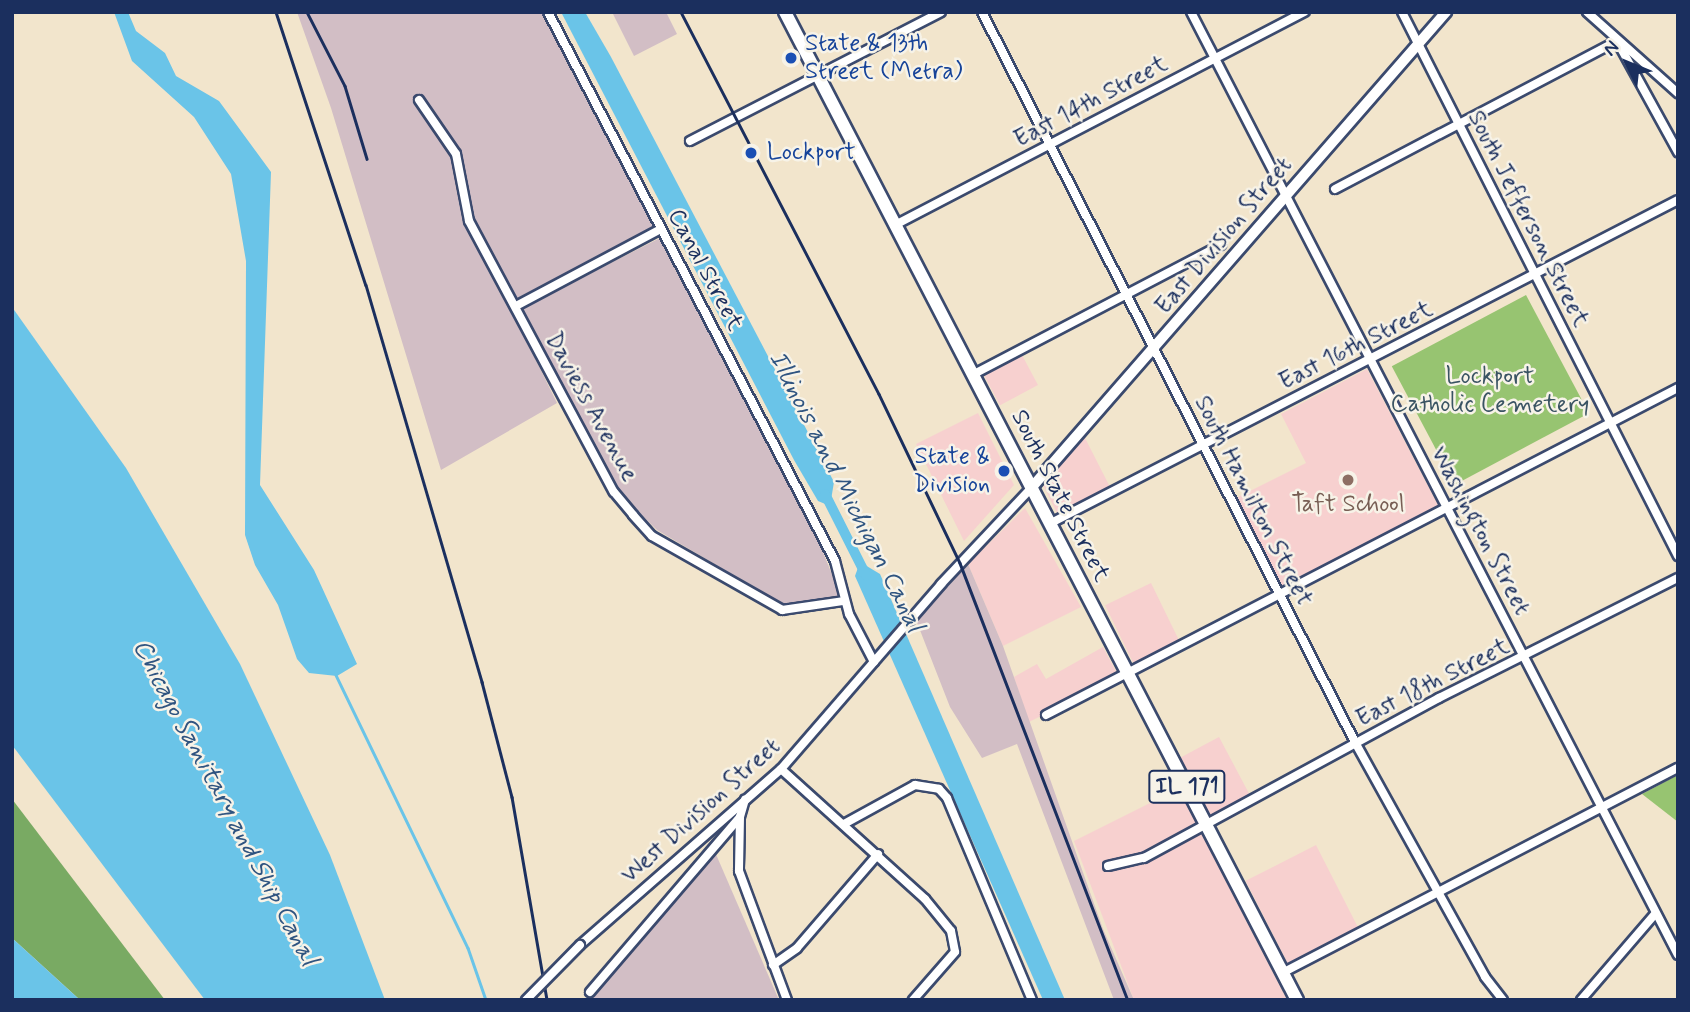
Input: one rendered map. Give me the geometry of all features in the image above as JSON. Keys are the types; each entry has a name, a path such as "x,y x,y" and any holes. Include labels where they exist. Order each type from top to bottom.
{"main road":[{"name":"South State Street","path":"785,12 1297,1000"}],"street":[{"name":"Canal Street","path":"548,12 835,561 844,601 877,659"},
{"path":"690,141 819,78 941,12"},
{"name":"South Hamilton Street","path":"982,12 1356,744 1437,893 1503,1000"},
{"name":"Washington Street","path":"1191,12 1678,955"},
{"name":"East 14th Street","path":"895,225 1305,12"},
{"name":"South Jefferson Street","path":"1402,12 1678,556"},
{"name":"East Division Street","path":"1033,486 1154,351 1446,12"},
{"path":"1587,12 1678,93"},
{"path":"1335,189 1617,41"},
{"path":"1617,41 1674,135 1678,152"},
{"name":"Daviess Avenue","path":"419,100 456,154 469,222 614,492 652,536 782,610 844,601"},
{"name":"East 16th Street","path":"1051,523 1678,200"},
{"path":"516,306 662,229"},
{"path":"974,374 1221,245"},
{"path":"1046,715 1281,596 1678,388"},
{"name":"West Division Street","path":"526,1000 580,945 781,769 918,610 1033,486"},
{"name":"East 18th Street","path":"1108,866 1144,858 1356,744 1678,578"},
{"path":"1284,972 1678,768"},
{"path":"781,769 878,855 951,931 956,952 913,1000"},
{"path":"844,824 915,785 939,789 947,798 1032,1000"},
{"path":"746,797 740,817 739,871 787,1000"},
{"path":"590,992 740,817"},
{"path":"773,965 797,948 878,855"},
{"path":"1581,1000 1655,914"}],"shaded area":[{"path":"297,12 542,12 654,227 508,303 557,403 441,470 331,108"},
{"path":"612,12 666,12 677,34 634,56"},
{"path":"660,238 819,542 841,597 784,605 657,530 616,490 522,308"},
{"path":"1022,355 1038,385 1000,405 984,375"},
{"name":"Taft School","path":"1367,369 1439,507 1281,589 1236,498 1306,463 1281,414"},
{"path":"978,413 1014,485 964,541 916,444"},
{"path":"1084,436 1111,489 1059,517 1042,483"},
{"path":"1025,508 1081,607 1003,646 968,564"},
{"path":"968,564 1003,646 1103,929 1134,1000 1114,1000 1017,744 982,758 950,707 916,620"},
{"path":"1151,583 1180,642 1134,665 1105,605"},
{"path":"1103,647 1119,677 1029,722 1014,677 1037,664 1046,679"},
{"path":"1219,737 1250,796 1212,817 1180,758"},
{"path":"1178,789 1287,1000 1134,1000 1074,841"},
{"path":"1316,845 1364,939 1293,974 1246,881"},
{"path":"715,852 779,1000 588,1000"}],"green space":[{"name":"Lockport Catholic Cemetery","path":"1526,295 1589,413 1455,485 1392,366"},
{"path":"1678,775 1678,822 1642,794"},
{"path":"12,799 165,1000 80,1000 12,938"}],"water":[{"path":"114,12 128,12 136,31 165,53 176,76 219,101 271,172 260,485 314,570 357,664 337,676 309,673 297,659 278,605 255,565 245,535 246,261 231,174 194,117 132,61"},
{"name":"Illinois and Michigan Canal","path":"561,12 585,12 611,57 834,482 830,506 818,501 794,460"},
{"name":"Chicago Sanitary and Ship Canal","path":"12,307 126,468 240,664 330,855 385,1000 205,1000 12,745"},
{"name":"Illinois and Michigan Canal","path":"860,562 880,574 1065,1000 1043,1000 855,576"},
{"path":"12,938 80,1000 12,1000"}],"waterway":[{"name":"Illinois and Michigan Canal","path":"825,494 866,575"},
{"path":"336,675 468,948 486,1000"}],"railway":[{"path":"276,12 366,285 482,682 512,797 547,1000"},
{"path":"307,12 345,86 367,159"},
{"path":"681,12 879,394 960,563 1128,1000"}],"place":[{"name":"State & 13th Street (Metra)","path":"791,58"},
{"name":"Lockport","path":"751,153"},
{"name":"State & Division","path":"1004,471"},
{"name":"Taft School","path":"1348,480"}]}
